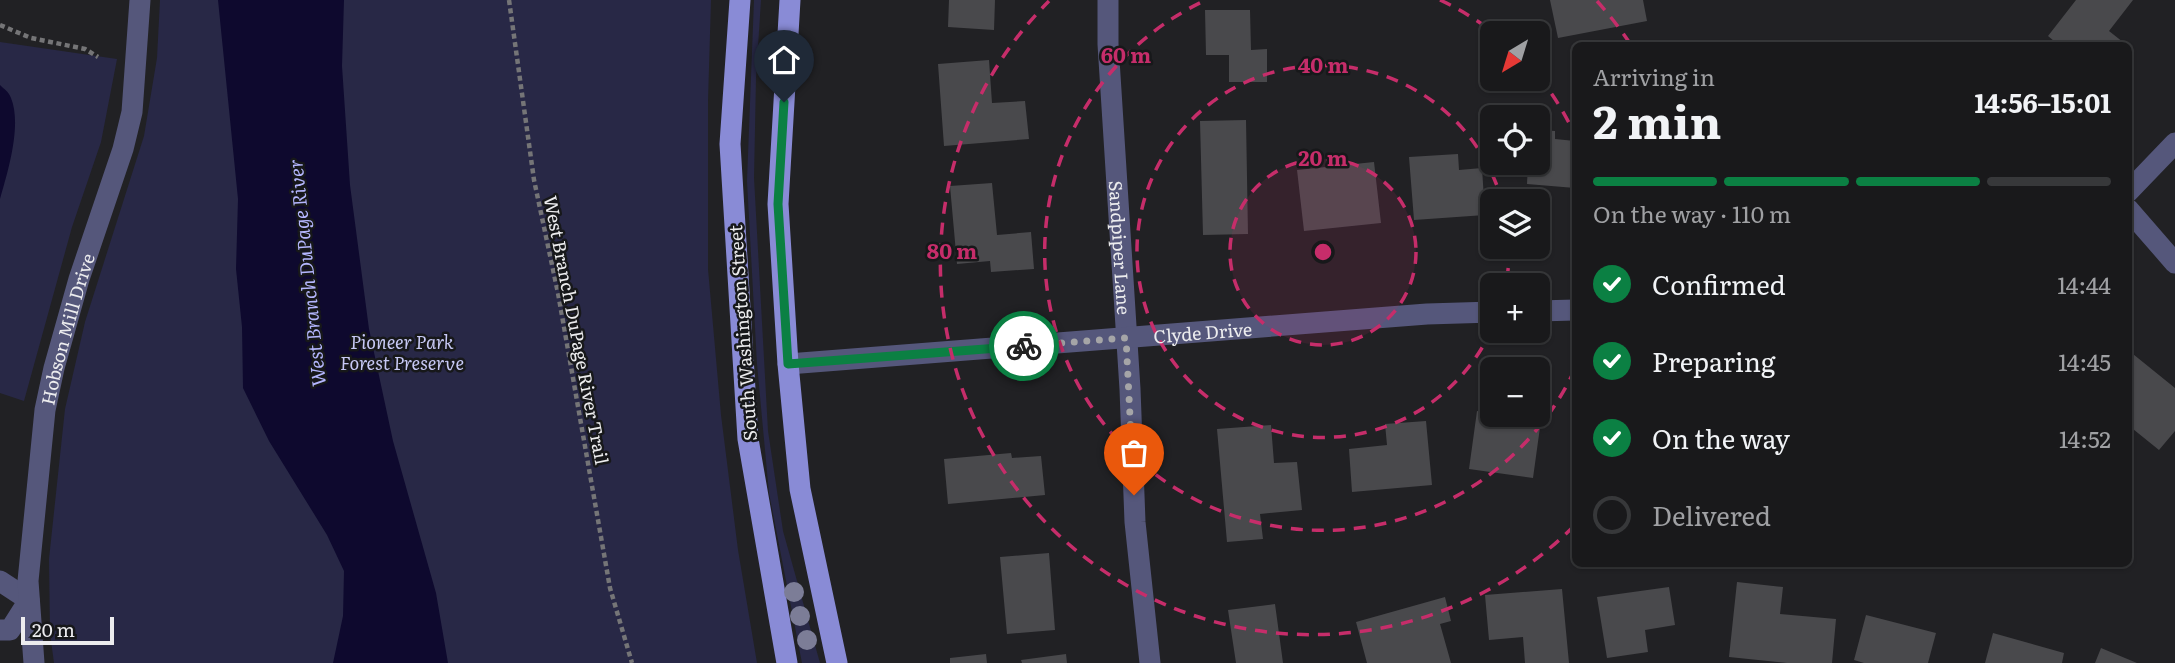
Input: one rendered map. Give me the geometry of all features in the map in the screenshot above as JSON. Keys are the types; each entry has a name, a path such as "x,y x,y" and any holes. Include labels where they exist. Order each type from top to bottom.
{"main road":[{"name":"South Washington Street","path":"740,0 730,144 748,439 787,663"},
{"path":"790,0 778,204 788,364 800,489 837,663"}],"street":[{"name":"Hobson Mill Drive","path":"34,663 28,582 38,465 46,410 54,369 79,279 123,149 132,112 140,0"},
{"name":"Sandpiper Lane","path":"1108,0 1108,44 1130,389 1135,522 1150,663"},
{"path":"2132,188 2175,143"},
{"path":"2132,214 2175,263"},
{"path":"1550,311 1572,310"},
{"name":"Clyde Drive","path":"788,364 1427,314 1480,312"},
{"path":"0,581 29,600 10,630 0,630"}],"path":[{"name":"West Branch DuPage River Trail","path":"509,0 534,180 558,293 610,588 632,663"},
{"path":"0,25 31,38 85,49 98,57"}],"green space":[{"name":"Pioneer Park Forest Preserve","path":"160,0 711,0 708,269 721,415 738,550 757,663 54,663 50,633 49,559 65,409 85,322 144,136 157,58"},
{"path":"754,0 761,0 754,178 768,431 783,531 820,663 802,663 769,493 757,364 747,181"},
{"path":"0,42 117,59 101,142 72,227 24,401 0,393"}],"water":[{"name":"West Branch DuPage River","path":"218,0 344,0 342,66 350,185 369,329 393,441 436,593 448,663 333,663 343,616 344,571 327,535 269,441 243,388 242,327 236,269 238,199"},
{"path":"0,85 11,98 15,121 13,148 0,199"}],"building":[{"path":"949,0 995,0 994,30 948,27"},
{"path":"1550,0 1643,0 1647,21 1558,38"},
{"path":"2076,0 2133,0 2109,31 2123,42 2055,42 2048,36"},
{"path":"1205,10 1250,10 1251,50 1267,49 1267,82 1229,82 1229,55 1206,55"},
{"path":"989,60 992,103 1025,101 1029,139 944,146 938,64"},
{"path":"1246,120 1248,234 1203,235 1200,121"},
{"path":"1550,131 1555,131 1555,139 1572,141 1572,188 1527,184 1527,175 1550,175"},
{"path":"1458,154 1459,170 1480,168 1483,189 1480,189 1480,215 1414,220 1409,157"},
{"path":"1374,162 1381,223 1304,231 1297,170"},
{"path":"992,183 997,235 1031,232 1034,269 991,272 990,261 957,264 950,186"},
{"path":"2132,353 2175,388 2175,431 2159,450 2132,428"},
{"path":"1477,411 1480,411 1480,427 1540,427 1533,478 1469,469"},
{"path":"1426,421 1432,485 1352,492 1349,449 1387,445 1385,424"},
{"path":"1271,425 1274,463 1297,462 1302,510 1260,514 1263,539 1227,542 1217,429"},
{"path":"1011,453 1012,458 1041,456 1045,495 948,504 944,459"},
{"path":"1049,553 1055,630 1007,634 1000,557"},
{"path":"1737,582 1783,587 1780,614 1836,619 1832,663 1787,663 1729,657"},
{"path":"1669,587 1675,625 1645,630 1648,652 1607,658 1597,597"},
{"path":"1562,589 1569,663 1525,663 1523,637 1489,640 1485,595"},
{"path":"1445,597 1451,621 1440,624 1451,663 1367,663 1356,622"},
{"path":"1275,604 1283,663 1236,663 1228,610"},
{"path":"1866,615 1936,633 1928,663 1864,663 1854,660"},
{"path":"1993,633 2064,653 2062,663 1985,663"},
{"path":"2101,648 2137,663 2095,663"},
{"path":"986,654 987,663 950,663 950,658"},
{"path":"1066,654 1067,663 1022,663 1021,660"}],"way so far":[{"path":"1024,346 1126,338 1134,495"}],"route":[{"path":"784,102 778,204 788,364 1024,346"}]}
